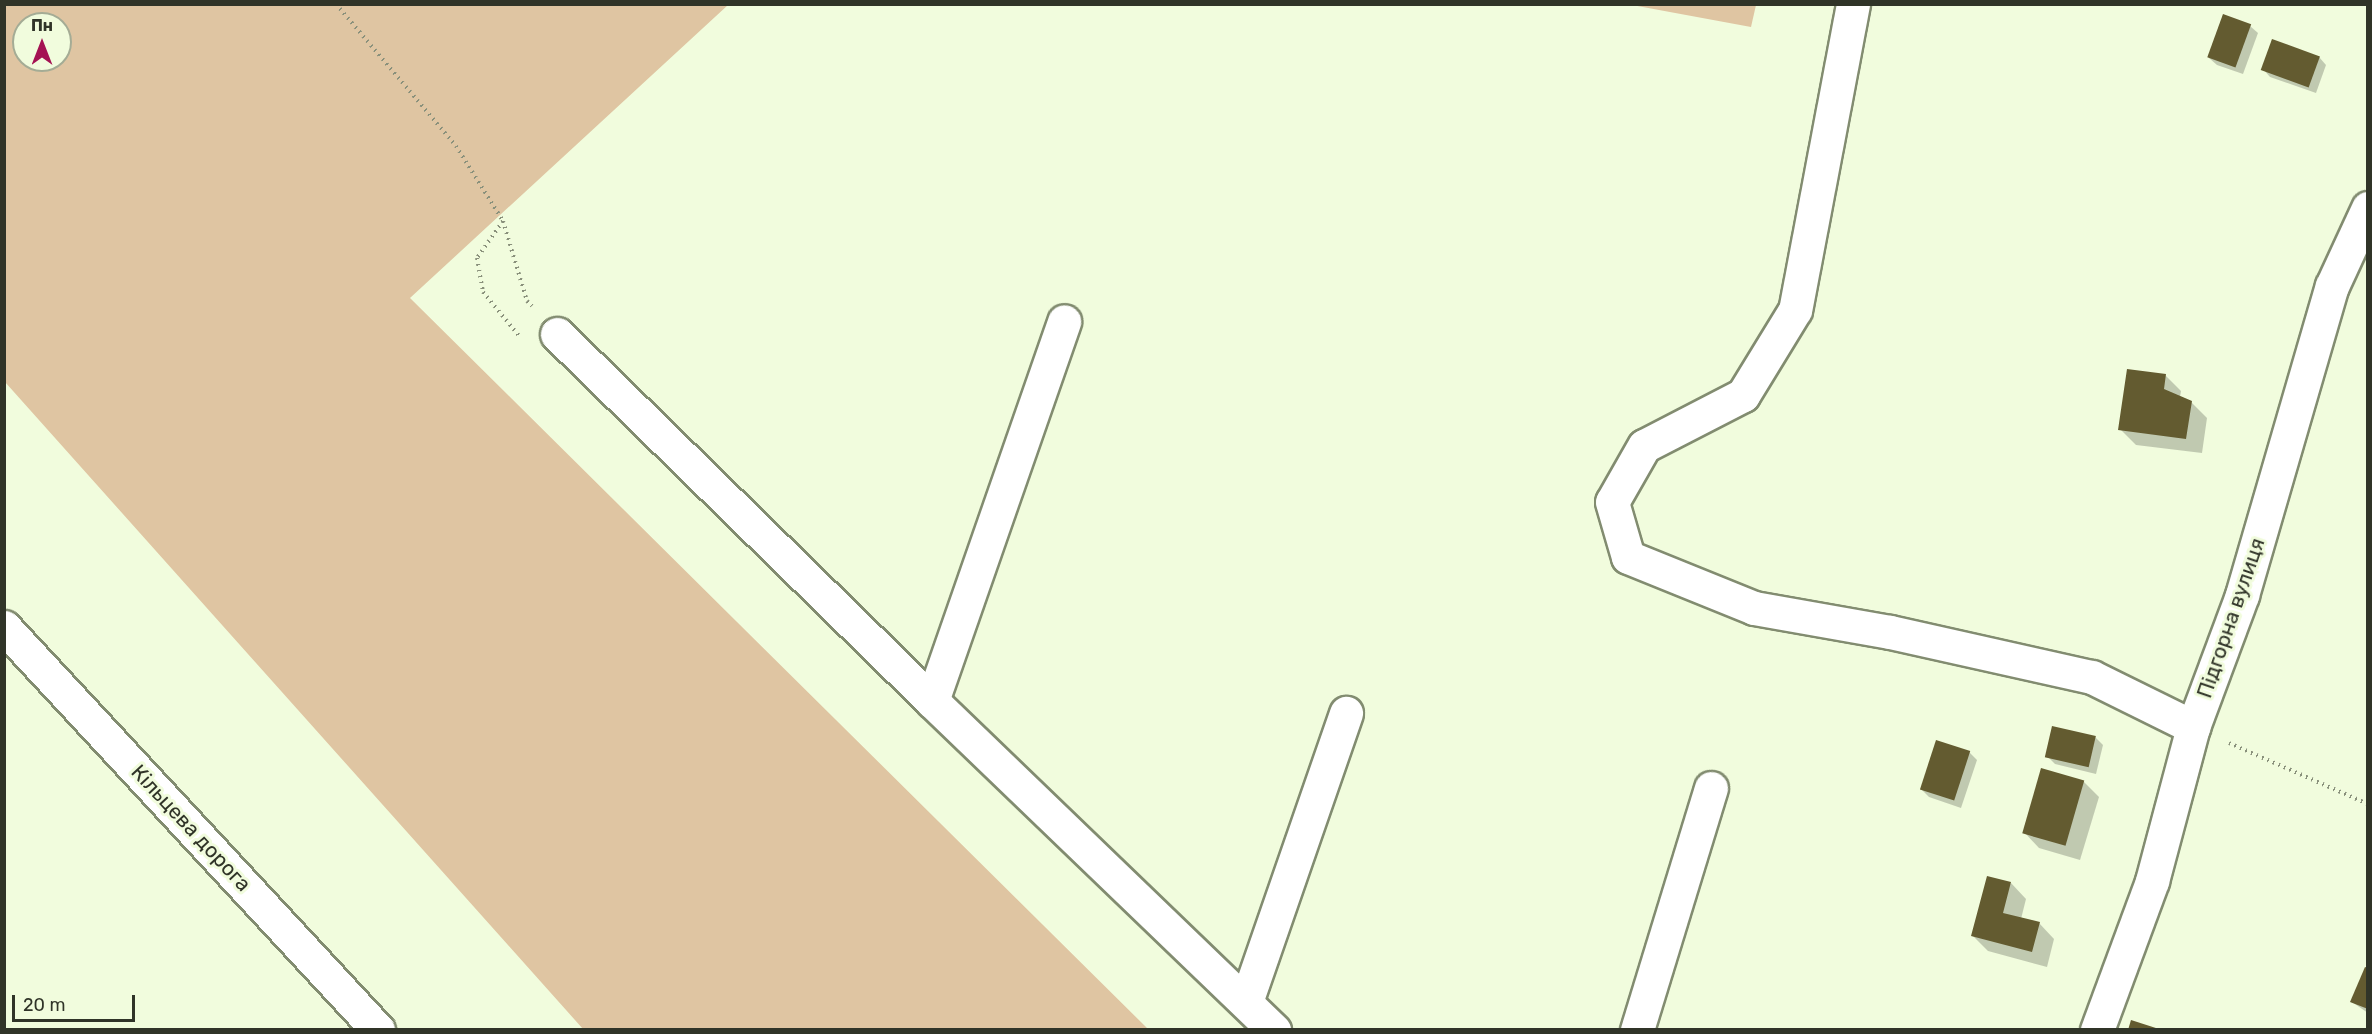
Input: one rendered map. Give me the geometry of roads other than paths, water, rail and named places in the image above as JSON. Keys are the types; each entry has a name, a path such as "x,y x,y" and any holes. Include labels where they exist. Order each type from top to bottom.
{"main road":[{"path":"1853,4 1795,310 1743,395 1644,446 1612,502 1628,557 1754,608 1890,632 2092,677 2193,727"},
{"name":"Підгорна вулиця","path":"2097,1029 2152,881 2193,727 2242,595 2332,286 2367,208"},
{"path":"932,701 1064,321"},
{"path":"557,334 932,701 1274,1029"},
{"name":"Кільцева дорога","path":"4,627 378,1029"},
{"path":"1246,1002 1346,713"},
{"path":"1637,1029 1711,788"}]}
